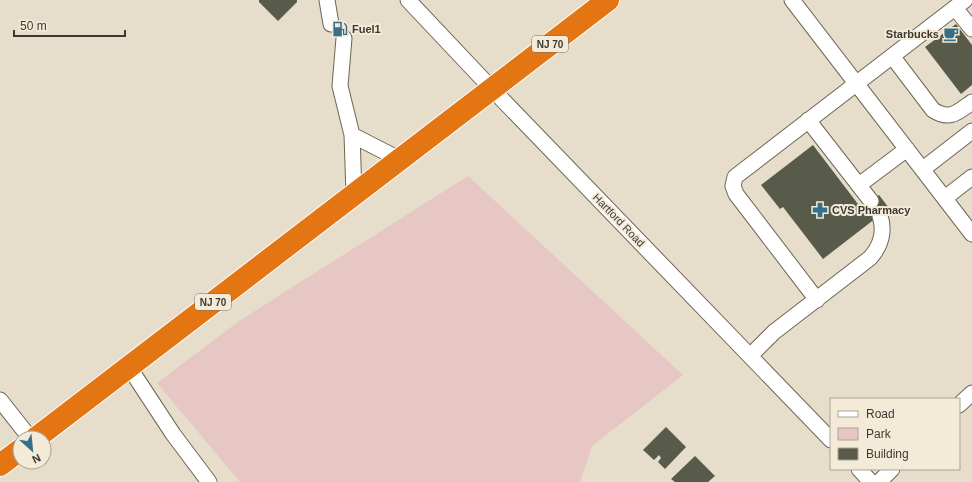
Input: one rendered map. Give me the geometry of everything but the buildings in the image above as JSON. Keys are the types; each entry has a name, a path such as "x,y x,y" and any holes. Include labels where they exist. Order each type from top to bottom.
{"highway":[{"name":"NJ 70","path":"46,430 608,0"},
{"path":"0,465 12,456"}],"street":[{"path":"327,0 331,24"},
{"name":"Hartford Road","path":"408,0 830,439"},
{"path":"792,0 972,234"},
{"path":"817,300 736,194 733,186 735,177 960,4 972,29"},
{"path":"344,38 340,86 352,135 354,194"},
{"path":"892,56 933,110 945,115 951,115 958,113 972,102"},
{"path":"808,120 871,201"},
{"path":"922,169 972,131"},
{"path":"352,135 399,159"},
{"path":"859,185 906,148"},
{"path":"944,198 972,177"},
{"path":"750,356 774,332 873,256 882,233 880,216"},
{"path":"129,367 173,434 208,482"},
{"path":"960,404 972,393"},
{"path":"0,400 24,430"},
{"path":"860,470 872,482"},
{"path":"879,482 891,470"}],"green space":[{"path":"468,176 683,375 592,446 580,482 240,482 157,383 239,321"}],"place":[{"name":"Fuel1","path":"340,29"},
{"name":"Starbucks","path":"951,34"},
{"name":"CVS Pharmacy","path":"820,210"}]}
